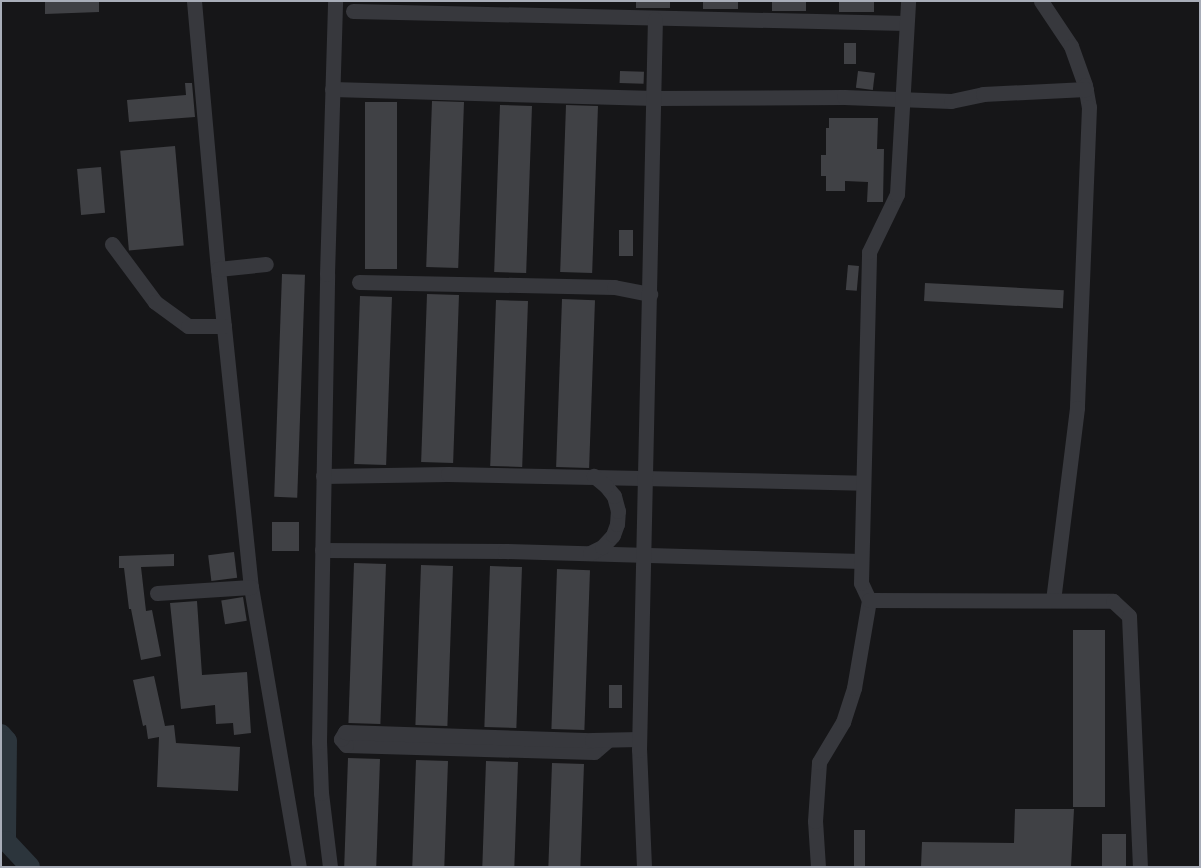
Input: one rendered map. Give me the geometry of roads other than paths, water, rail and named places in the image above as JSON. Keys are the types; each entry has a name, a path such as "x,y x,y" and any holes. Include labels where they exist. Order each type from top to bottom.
{"lane":[{"path":"194,1 218,269 251,587 299,867"},
{"path":"330,867 321,793 319,742 323,476 335,1"},
{"path":"818,867 816,821 819,762 843,722 854,688 869,600 861,583 869,252 897,194 908,1"},
{"path":"1041,1 1071,46 1086,90 1089,107 1077,408 1053,600"},
{"path":"353,11 906,24"},
{"path":"644,867 639,739 655,98 655,19"},
{"path":"332,88 655,98 952,101 983,94 1086,90"},
{"path":"112,244 155,302 168,312 188,326 224,326"},
{"path":"218,269 266,264"},
{"path":"359,282 614,288 650,294"},
{"path":"323,476 448,474 863,483"},
{"path":"588,553 602,547 613,535 617,524 618,511 614,496 594,476"},
{"path":"322,550 588,553 862,561"},
{"path":"157,593 251,587"},
{"path":"869,600 1113,601 1129,616 1140,867"},
{"path":"608,740 594,752 346,745 341,739 345,732 608,740 639,739"}],"waterway":[{"path":"1,734 7,741 6,841 30,867"}]}
